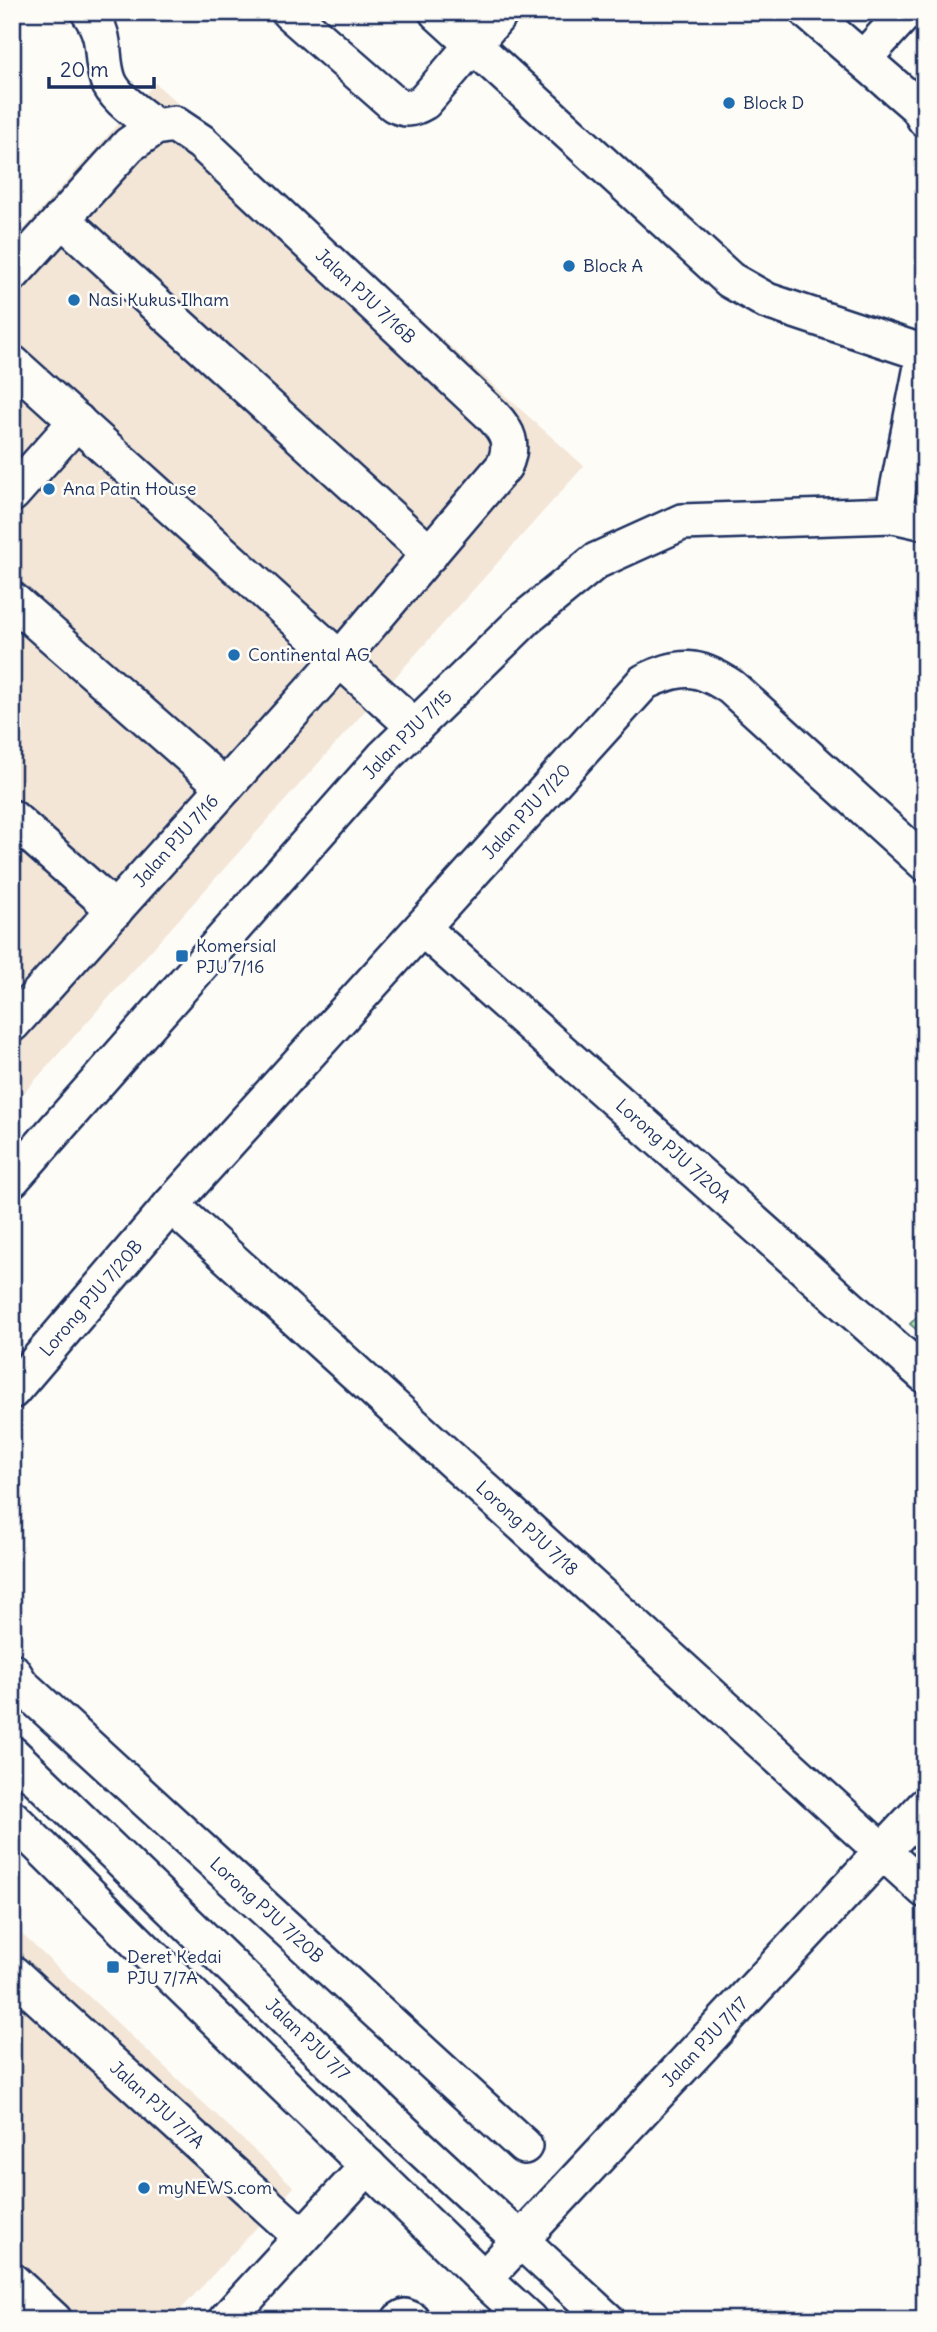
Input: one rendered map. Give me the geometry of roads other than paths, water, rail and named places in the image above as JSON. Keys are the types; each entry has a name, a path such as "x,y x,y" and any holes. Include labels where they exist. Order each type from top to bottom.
{"street":[{"path":"12,274 129,145 155,127 114,91 108,79 101,32 89,12"},
{"path":"289,12 403,109 414,108 424,102 501,12"},
{"path":"437,12 730,280 767,301 924,352 909,518"},
{"path":"808,12 918,107 925,119"},
{"path":"863,59 906,12"},
{"name":"Jalan PJU 7/16B","path":"155,127 174,124 192,134 503,427 510,452 504,466 340,659"},
{"path":"62,219 430,554"},
{"path":"12,363 415,727"},
{"path":"12,494 77,421"},
{"name":"Jalan PJU 7/15","path":"12,1179 384,757 526,618 596,561 682,522 909,518"},
{"path":"12,600 225,787"},
{"name":"Jalan PJU 7/16","path":"12,1024 340,659"},
{"name":"Jalan PJU 7/20","path":"171,1205 644,682 668,670 692,670 712,674 731,687 925,863"},
{"path":"12,818 115,910"},
{"name":"Lorong PJU 7/20A","path":"422,928 925,1375"},
{"name":"Lorong PJU 7/20B","path":"12,1391 171,1205"},
{"name":"Lorong PJU 7/18","path":"171,1205 925,1890"},
{"name":"Lorong PJU 7/20B","path":"12,1671 21,1685 524,2146"},
{"name":"Jalan PJU 7/7","path":"12,1754 402,2131 607,2320"},
{"name":"Jalan PJU 7/17","path":"484,2279 925,1805"},
{"path":"12,1818 529,2320"},
{"name":"Jalan PJU 7/7A","path":"12,1973 302,2236"},
{"path":"226,2320 368,2166"},
{"path":"12,2281 54,2320"}],"place":[{"name":"Block D","path":"729,103"},
{"name":"Block A","path":"569,266"},
{"name":"Nasi Kukus Ilham","path":"74,300"},
{"name":"Ana Patin House","path":"49,489"},
{"name":"Continental AG","path":"234,655"},
{"name":"Komersial PJU 7/16","path":"182,956"},
{"name":"Deret Kedai PJU 7/7A","path":"113,1967"},
{"name":"myNEWS.com","path":"144,2188"}]}
